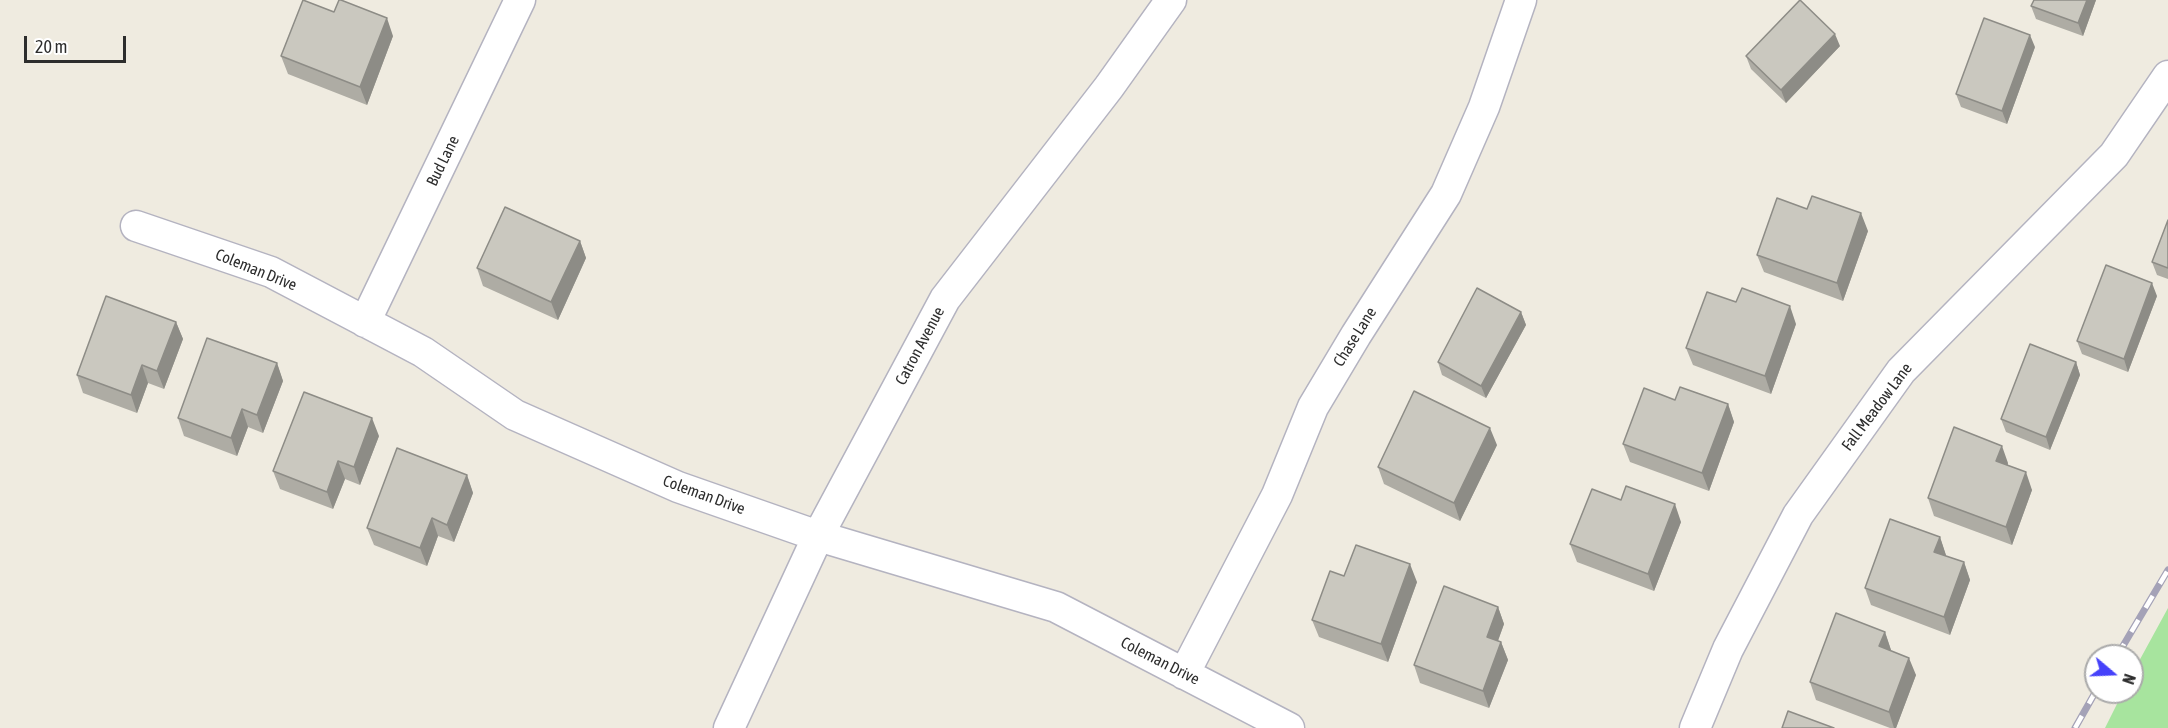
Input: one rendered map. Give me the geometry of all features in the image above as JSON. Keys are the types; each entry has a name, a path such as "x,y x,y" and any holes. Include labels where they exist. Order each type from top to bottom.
{"street":[{"name":"Bud Lane","path":"365,322 520,0"},
{"name":"Catron Avenue","path":"729,728 818,536 945,299 1109,87 1171,0"},
{"name":"Chase Lane","path":"1184,674 1277,495 1313,407 1446,194 1485,108 1521,0"},
{"name":"Fall Meadow Lane","path":"1695,728 1728,649 1798,515 1901,371 2114,155 2168,76"},
{"name":"Coleman Drive","path":"136,226 270,272 423,352 515,415 678,487 818,536 1056,607 1289,728"}],"green space":[{"path":"2168,608 2168,728 2105,728 2117,704 2144,704 2144,652"}],"building":[{"path":"303,0 334,12 341,0 387,18 360,87 281,56"},
{"path":"1800,0 1835,34 1781,90 1746,56"},
{"path":"2034,0 2087,0 2078,23 2031,6"},
{"path":"1984,18 2030,35 2002,111 1956,94"},
{"path":"1812,196 1861,213 1837,283 1757,255 1777,198 1807,209"},
{"path":"505,207 580,241 551,302 477,268"},
{"path":"2168,220 2168,268 2152,262"},
{"path":"2106,265 2152,283 2124,359 2077,341"},
{"path":"1477,288 1521,312 1481,386 1438,362"},
{"path":"1742,288 1790,306 1765,376 1686,348 1707,292 1736,302"},
{"path":"106,296 176,322 157,371 142,365 131,395 77,375"},
{"path":"207,338 277,363 257,415 242,409 231,438 178,418"},
{"path":"2030,344 2076,362 2046,437 2001,419"},
{"path":"1680,387 1728,404 1702,473 1623,444 1644,388 1675,400"},
{"path":"1414,391 1490,428 1454,503 1378,467"},
{"path":"304,392 372,418 354,467 338,461 327,492 273,471"},
{"path":"1954,427 2002,446 1996,461 2026,472 2006,527 1928,498"},
{"path":"397,448 467,475 447,525 432,518 420,548 367,528"},
{"path":"1626,486 1675,504 1648,574 1570,544 1592,489 1621,500"},
{"path":"1890,519 1940,537 1934,552 1964,562 1944,617 1865,588"},
{"path":"1356,545 1410,564 1381,644 1312,620 1330,571 1344,576"},
{"path":"1444,586 1498,607 1487,637 1501,642 1483,691 1414,665"},
{"path":"1836,613 1885,632 1879,646 1909,658 1889,712 1810,682"},
{"path":"1788,711 1834,728 1782,728"}],"railway":[{"path":"2124,644 2168,570"},
{"path":"2075,728 2089,704"}]}
